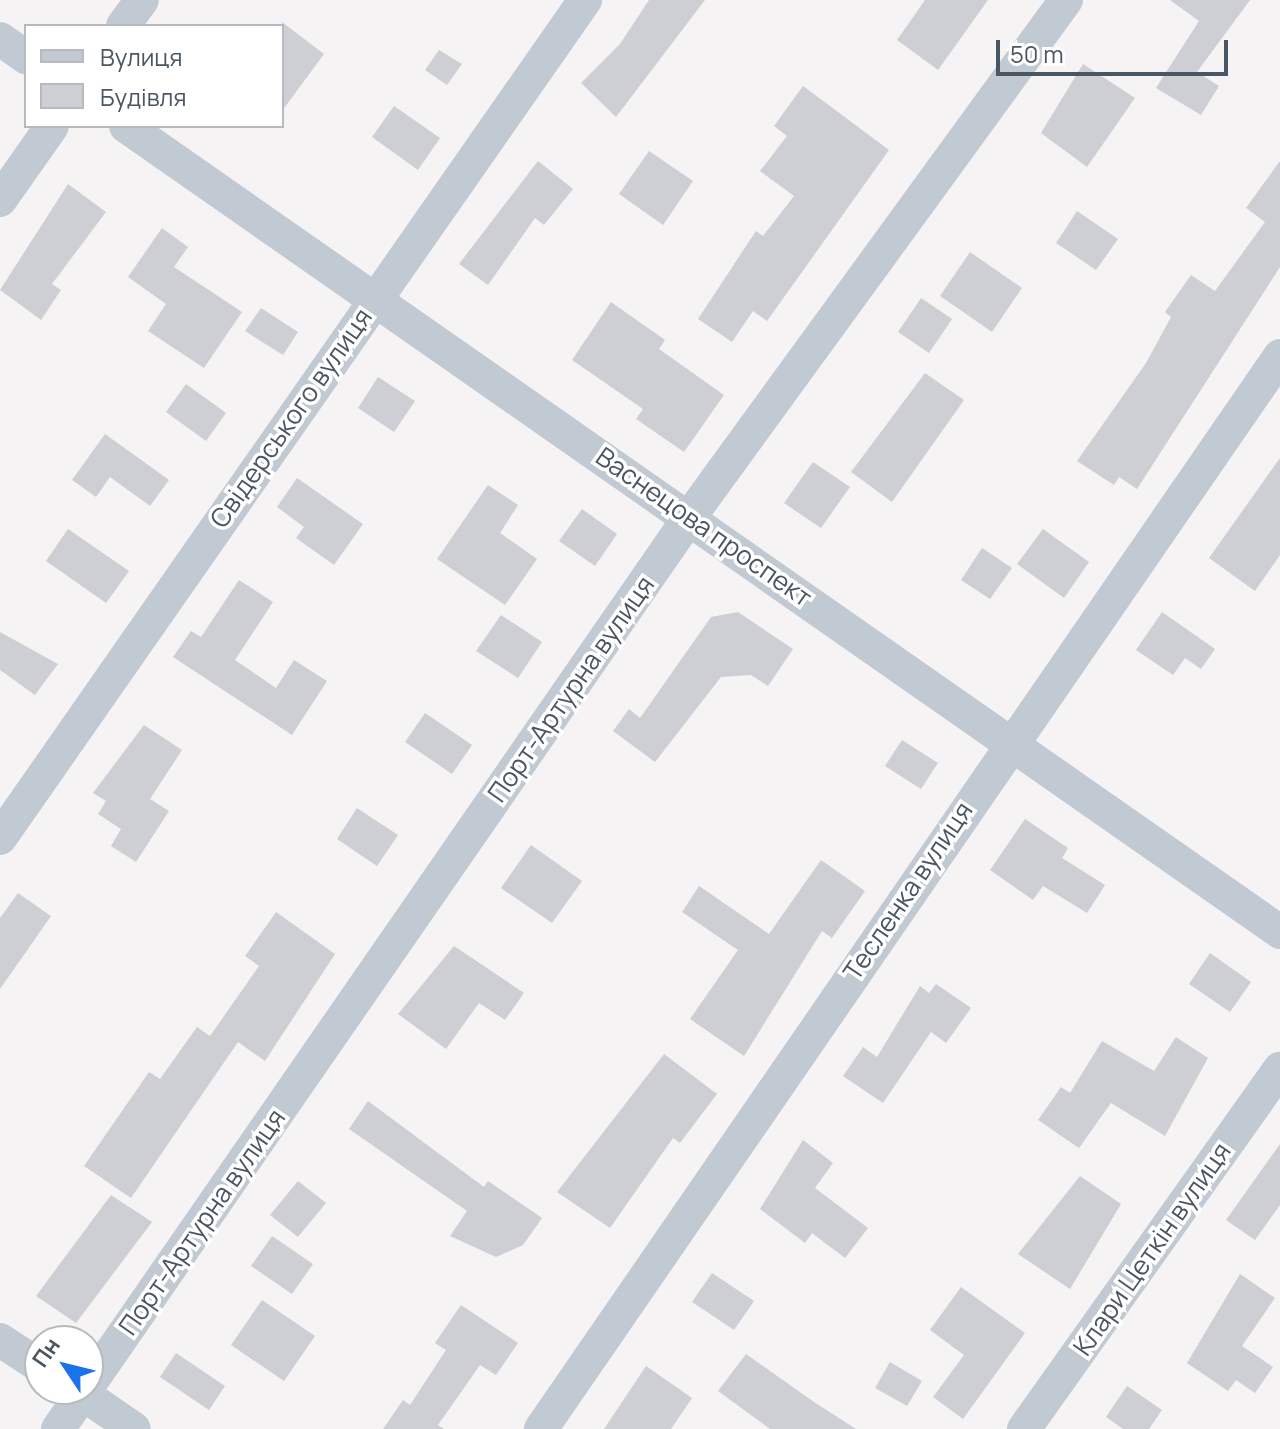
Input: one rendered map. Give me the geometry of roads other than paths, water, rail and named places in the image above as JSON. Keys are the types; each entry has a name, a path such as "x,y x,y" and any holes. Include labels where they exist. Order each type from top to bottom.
{"street":[{"path":"124,24 142,0"},
{"name":"Свідерського вулиця","path":"0,838 374,297 585,0"},
{"name":"Порт-Артурна вулиця","path":"104,1360 691,515 1066,0"},
{"path":"0,39 24,56"},
{"path":"0,200 51,128"},
{"name":"Васнецова проспект","path":"129,128 691,515 1007,746 1280,932"},
{"name":"Тесленка вулиця","path":"541,1429 1007,746 1280,356"},
{"name":"Клари Цеткін вулиця","path":"1024,1429 1280,1069"},
{"path":"0,1340 24,1356"},
{"name":"Порт-Артурна вулиця","path":"58,1429 73,1405"},
{"path":"103,1405 134,1429"}]}
